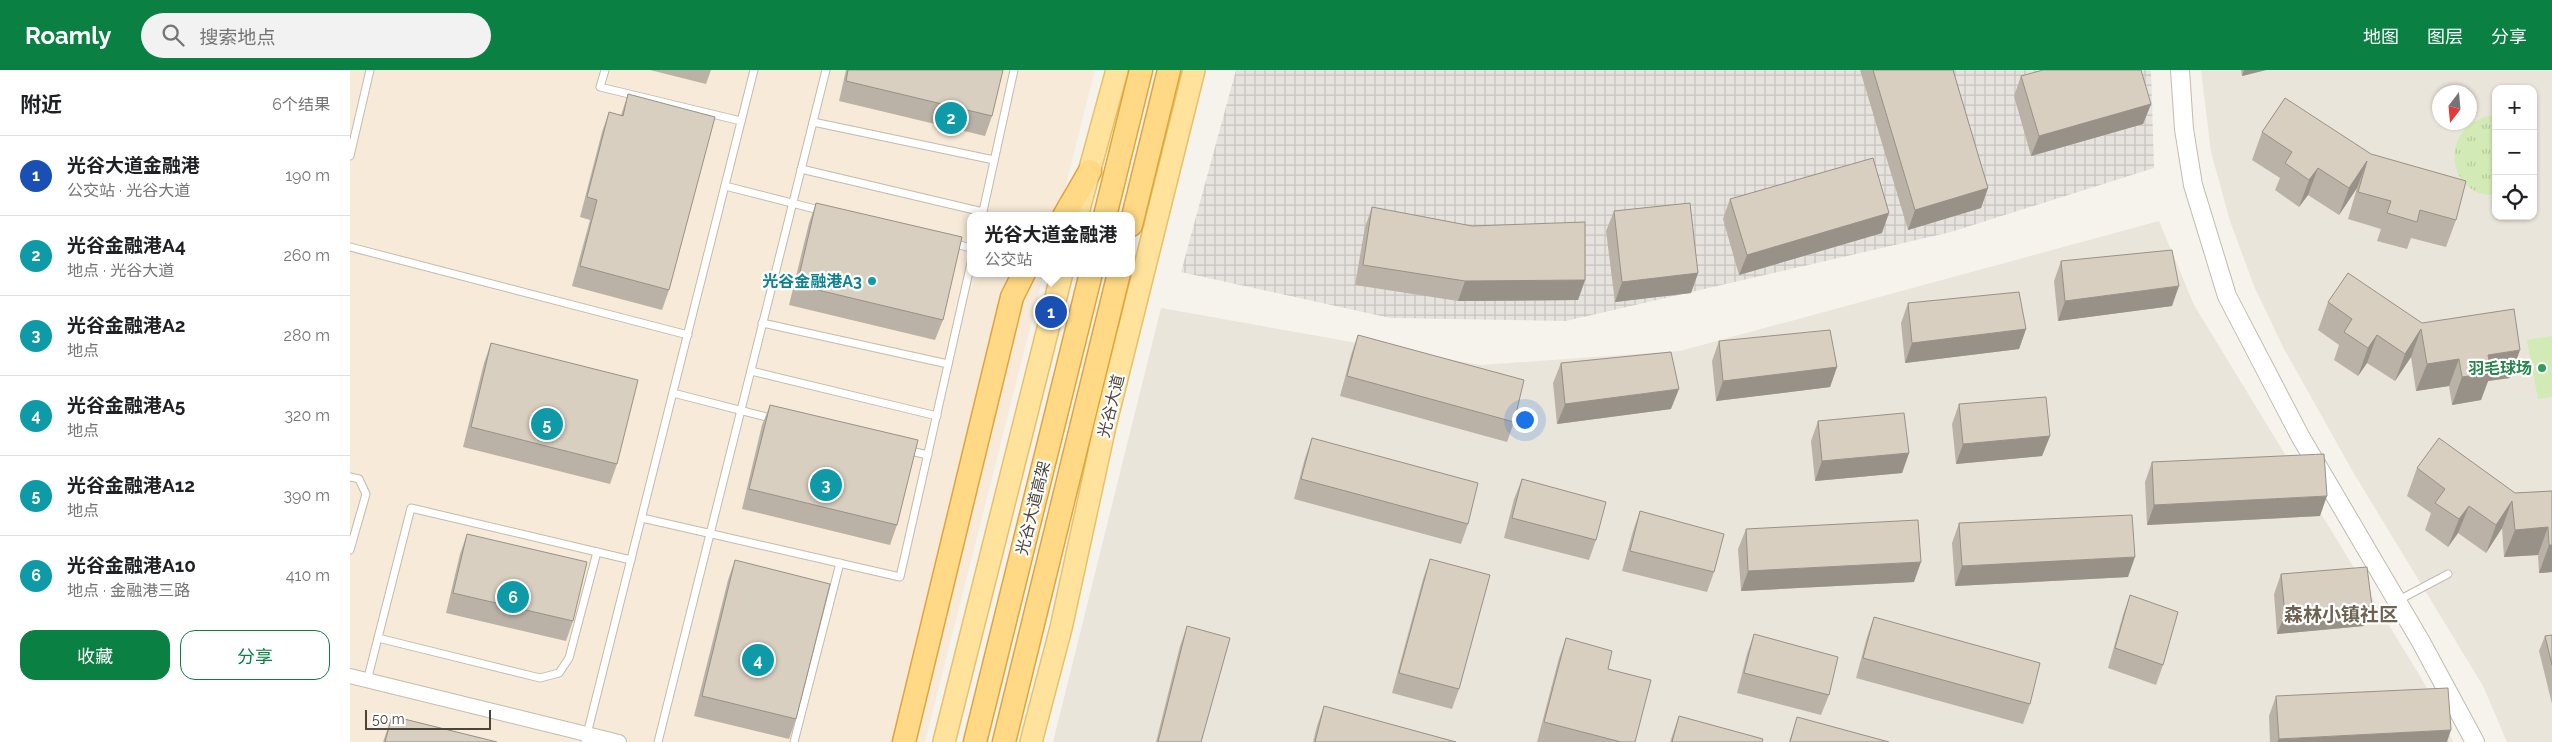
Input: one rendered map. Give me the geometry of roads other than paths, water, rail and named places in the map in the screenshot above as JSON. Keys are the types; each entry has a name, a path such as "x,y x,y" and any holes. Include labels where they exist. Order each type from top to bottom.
{"highway":[{"path":"1106,212 1141,70"},
{"path":"1134,212 1169,70"},
{"path":"1067,212 1074,203 1090,171"},
{"path":"904,742 1012,297 1022,277"},
{"name":"光谷大道高架","path":"975,742 1090,277"},
{"name":"光谷大道高架","path":"1004,742 1118,277"}],"main road":[{"path":"1078,212 1117,70"},
{"name":"光谷大道","path":"1031,742 1061,628 1105,426 1194,70"},
{"path":"944,742 1061,277"}],"street":[{"path":"2180,70 2184,129 2193,185 2227,296 2300,436 2397,601 2475,742"},
{"path":"350,676 586,738 619,742"}],"lane":[{"path":"350,156 370,70"},
{"path":"604,70 600,87 741,121"},
{"path":"586,738 754,70"},
{"path":"658,742 826,70"},
{"path":"982,212 1014,70"},
{"path":"813,122 994,160"},
{"path":"801,169 974,212"},
{"path":"725,186 830,213"},
{"path":"943,241 967,247"},
{"path":"350,247 688,335"},
{"path":"642,518 900,577 968,277"},
{"path":"762,323 948,364"},
{"path":"751,370 936,416"},
{"path":"673,393 778,420"},
{"path":"900,448 928,455"},
{"path":"350,477 359,479 366,494 350,550"},
{"path":"367,680 411,508 631,560"},
{"path":"378,638 540,678 559,673 569,658 597,552"},
{"path":"794,742 840,563"},
{"path":"2397,601 2448,574"}],"place":[{"name":"光谷金融港A4","path":"951,118"},
{"name":"光谷金融港A3","path":"872,281"},
{"name":"光谷大道金融港","path":"1051,312"},
{"name":"羽毛球场","path":"2542,368"},
{"name":"光谷金融港A12","path":"547,424"},
{"name":"光谷金融港A2","path":"826,485"},
{"name":"光谷金融港A10","path":"513,597"},
{"name":"光谷金融港A5","path":"758,660"}],"district":[{"name":"森林小镇社区","path":"2341,614"}]}
